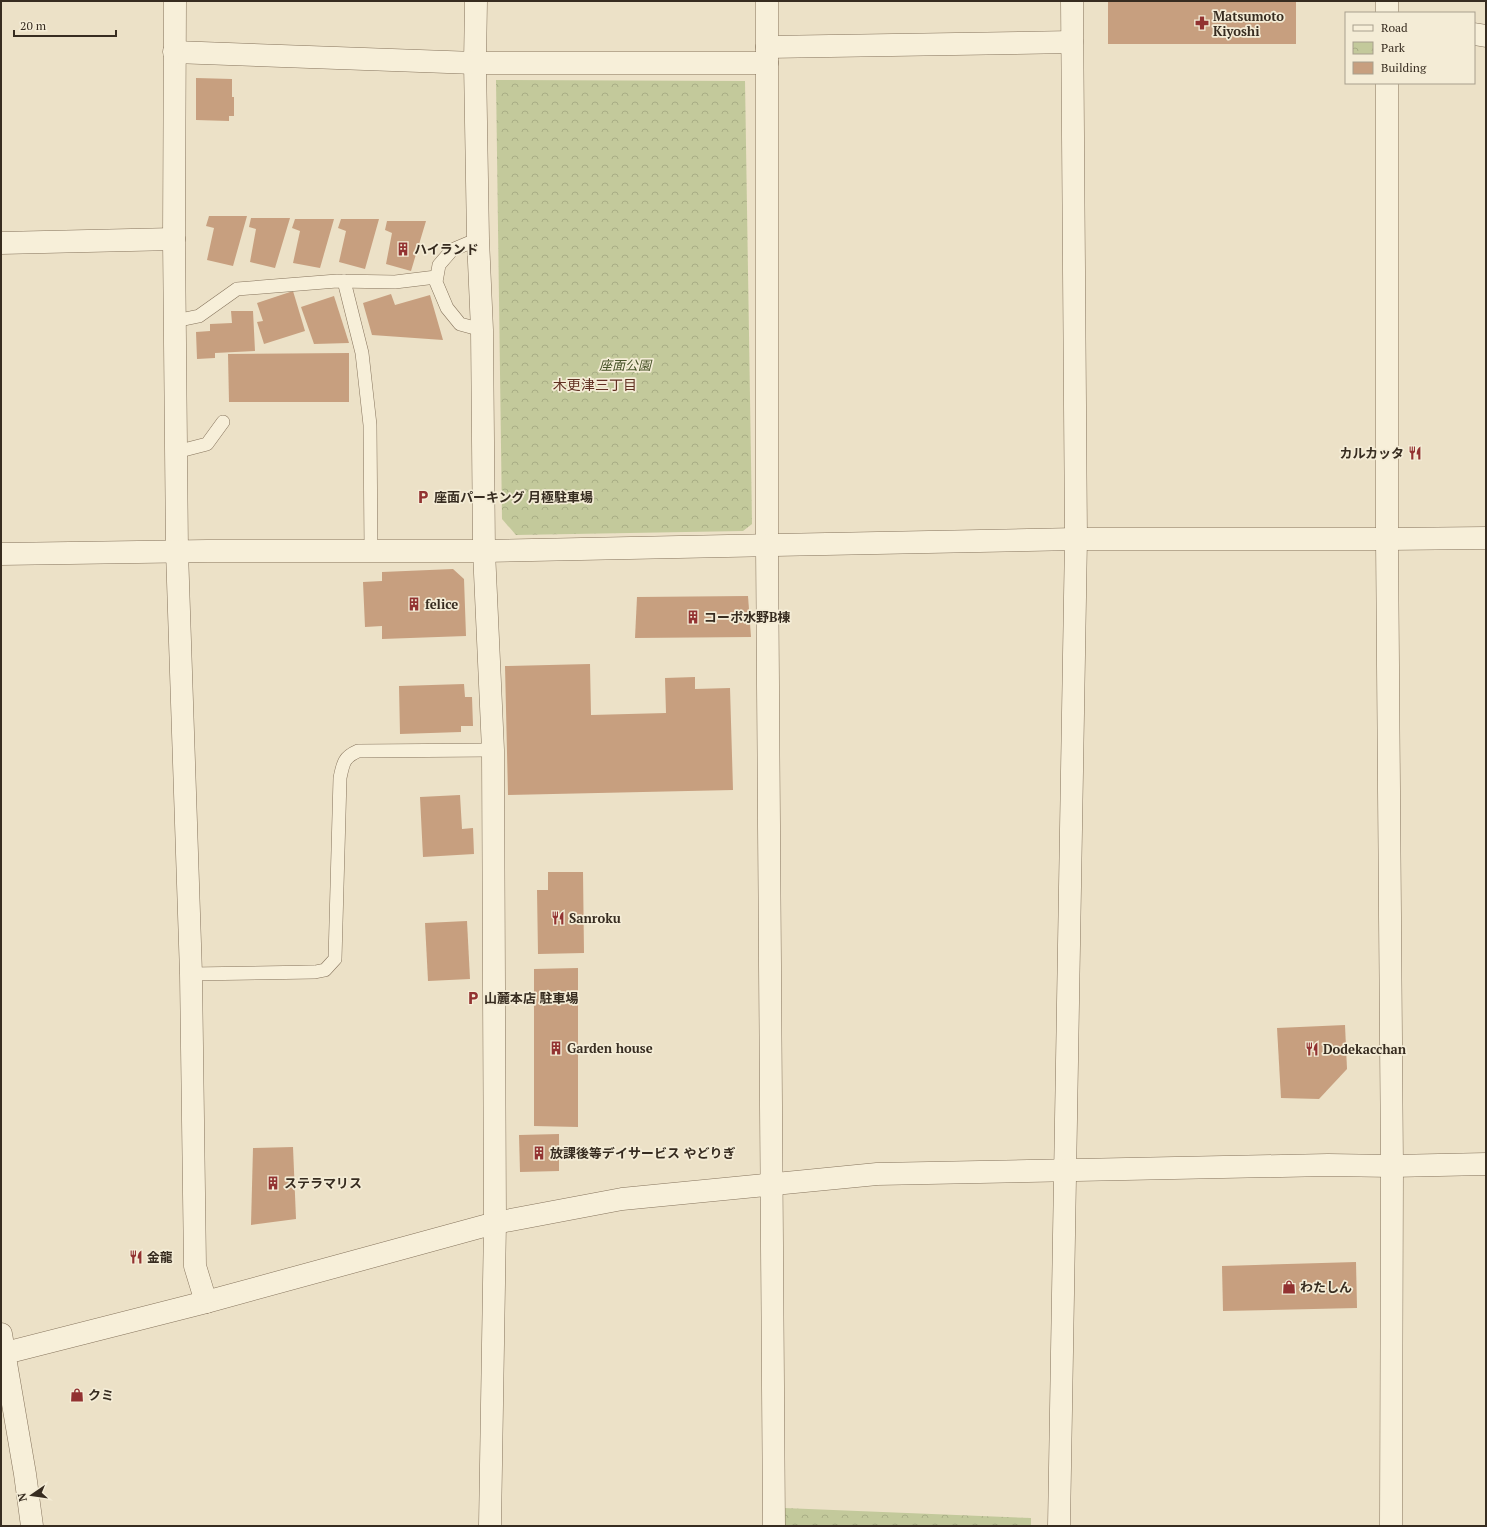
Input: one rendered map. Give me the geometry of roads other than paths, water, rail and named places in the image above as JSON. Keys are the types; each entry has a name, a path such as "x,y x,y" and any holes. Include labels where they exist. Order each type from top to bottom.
{"street":[{"path":"175,1 174,239 177,551 191,974 195,1266 206,1302"},
{"path":"476,1 475,63 478,239 482,330 484,551 492,750 495,1223 490,1526"},
{"path":"767,1 767,545 774,1526"},
{"path":"1059,1526 1076,539 1072,1"},
{"path":"1387,1 1387,12"},
{"path":"1475,34 1486,36"},
{"path":"174,52 475,63 767,55 1072,42"},
{"path":"1387,84 1387,539 1392,1166 1391,1526"},
{"path":"1,243 174,239"},
{"path":"1,554 177,551 484,551 1076,539 1486,538"},
{"path":"32,1526 25,1474 2,1347 206,1302 495,1223 622,1199 877,1174 1328,1165 1392,1166 1486,1164"}],"lane":[{"path":"478,239 452,250 439,266 436,282 447,308 460,324 482,330"},
{"path":"175,321 199,316 237,289 344,281 396,282 436,277"},
{"path":"344,281 362,353 370,425 371,551"},
{"path":"176,452 208,444 223,422"},
{"path":"191,974 316,972 325,970 335,959 340,778 342,763 350,755 358,751 492,750"}],"place":[{"name":"Matsumoto Kiyoshi","path":"1202,23"},
{"name":"ハイランド","path":"403,249"},
{"name":"カルカッタ","path":"1415,453"},
{"name":"座面パーキング 月極駐車場","path":"423,497"},
{"name":"felice","path":"414,604"},
{"name":"コーポ水野B棟","path":"693,617"},
{"name":"Sanroku","path":"558,918"},
{"name":"山麓本店 駐車場","path":"473,998"},
{"name":"Garden house","path":"556,1048"},
{"name":"Dodekacchan","path":"1312,1049"},
{"name":"放課後等デイサービス やどりぎ","path":"539,1153"},
{"name":"ステラマリス","path":"273,1183"},
{"name":"金龍","path":"136,1257"},
{"name":"わたしん","path":"1289,1287"},
{"name":"クミ","path":"77,1395"}],"district":[{"name":"木更津三丁目","path":"595,385"}],"park label":[{"name":"座面公園","path":"625,365"}]}
